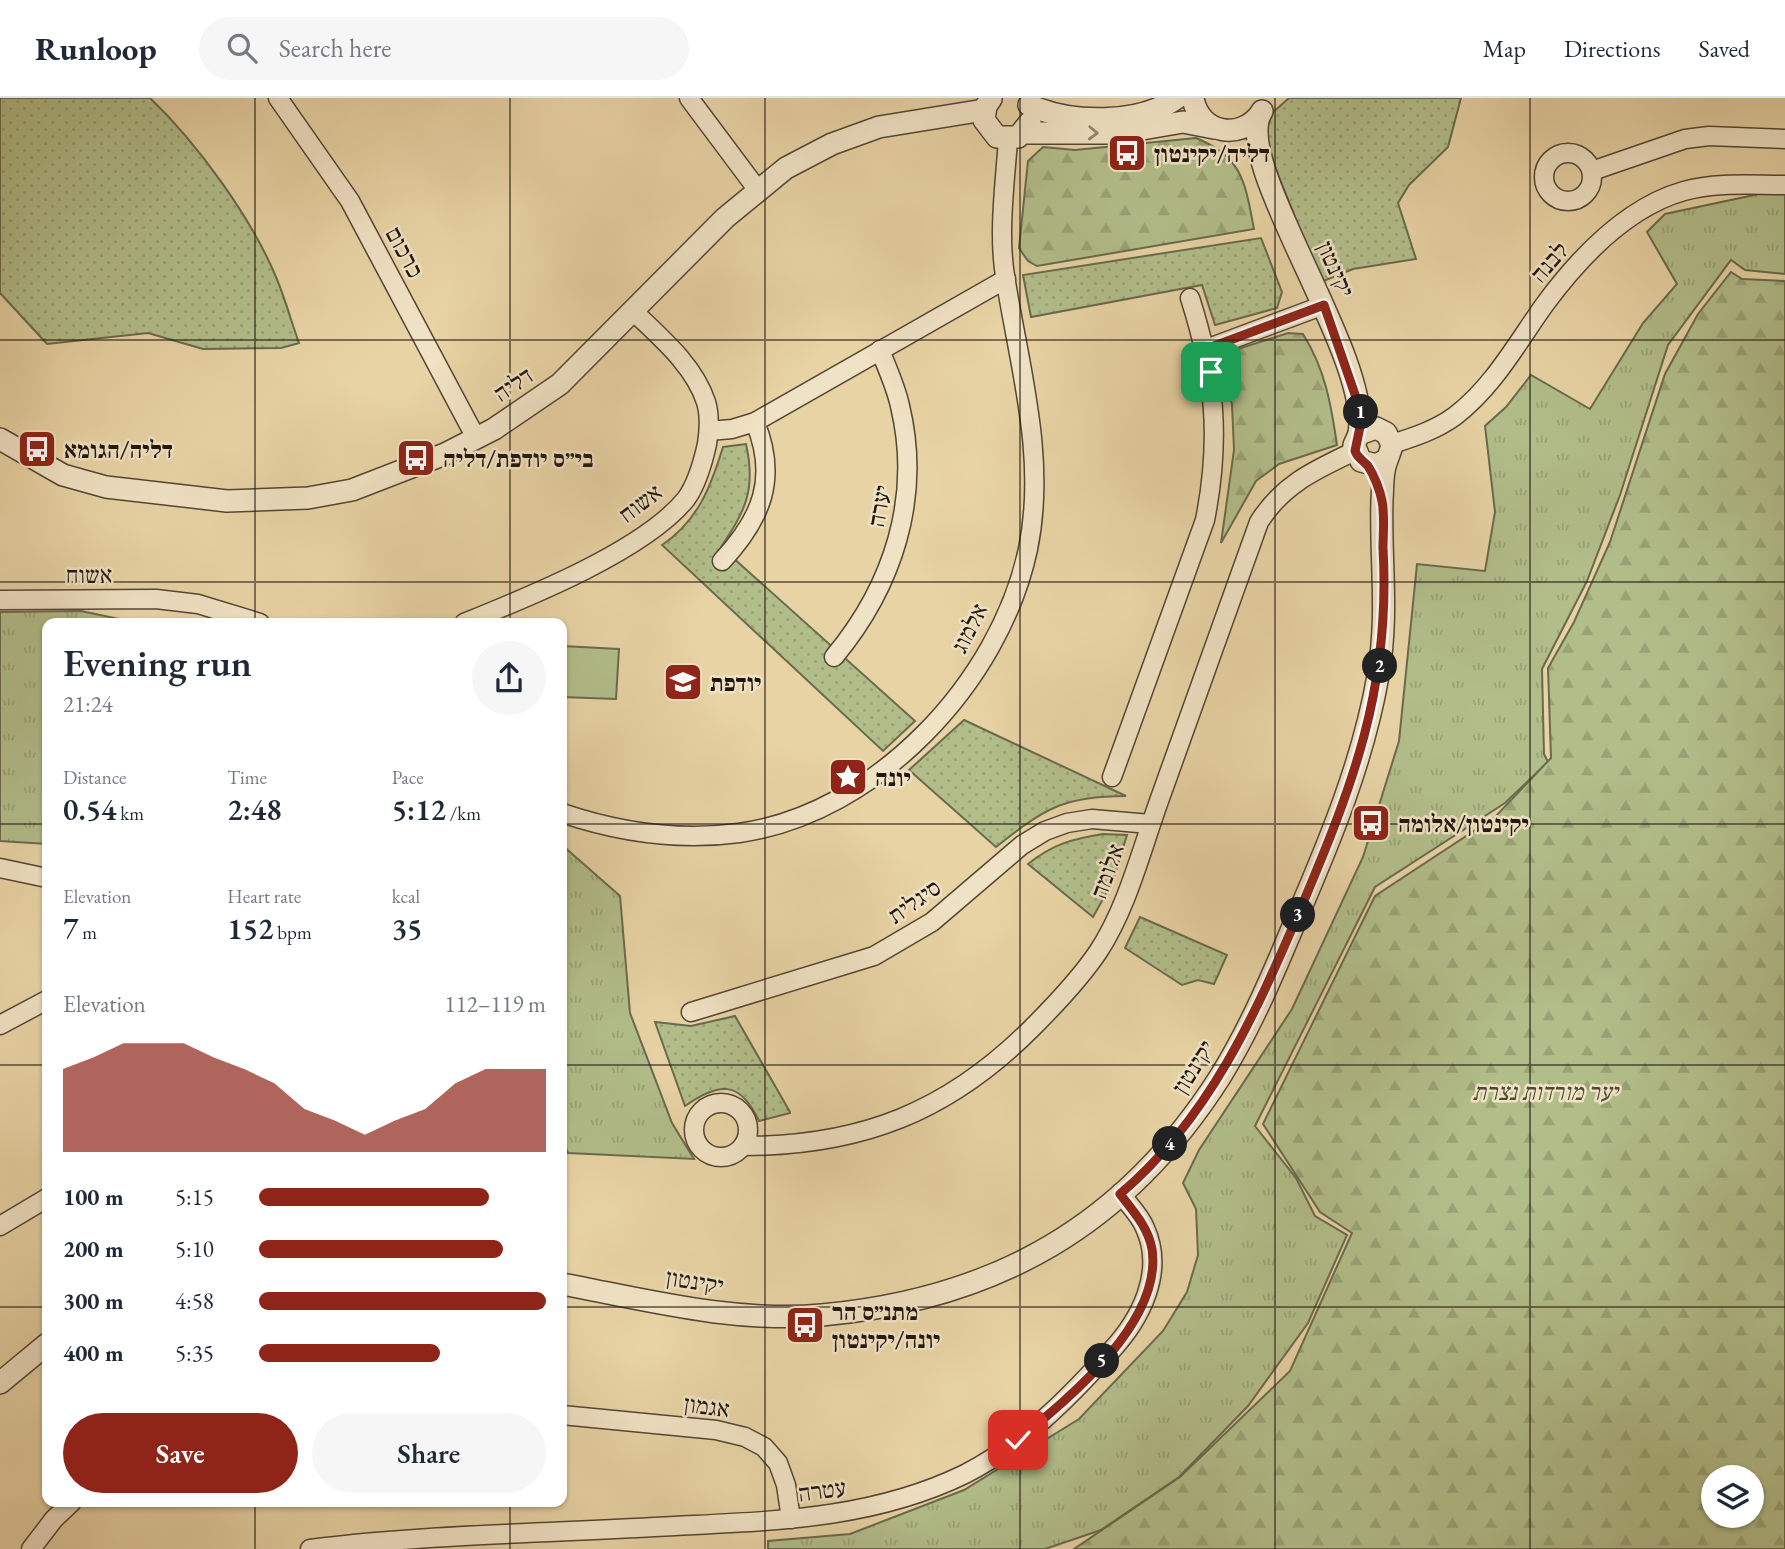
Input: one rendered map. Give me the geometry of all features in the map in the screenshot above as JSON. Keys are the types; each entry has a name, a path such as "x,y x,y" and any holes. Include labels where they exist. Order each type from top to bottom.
{"street":[{"name":"כרכום","path":"278,98 350,201 476,438"},
{"path":"689,98 757,189"},
{"path":"1026,101 1054,113 1130,116 1160,108 1177,98"},
{"name":"יקינטון","path":"1193,98 1197,112 1219,129 1233,135 1266,177"},
{"path":"1016,136 1031,120 1026,101"},
{"path":"988,104 984,120 991,133 1016,136 1119,133 1184,122 1219,129 1246,127 1265,102"},
{"name":"יקינטון","path":"567,1285 743,1315 818,1315 922,1299 1014,1268 1046,1251 1099,1214 1149,1170 1191,1119 1243,1037 1266,989 1347,795 1369,724 1385,625 1382,501 1373,447 1354,384 1324,305 1266,177 1256,137 1256,121 1265,102"},
{"name":"דליה","path":"0,439 64,475 106,487 191,498 267,501 352,490 397,474 476,438 527,408 560,384 757,189 797,162 832,144 879,127 988,104"},
{"name":"אלמוג","path":"567,814 641,833 739,833 781,824 876,776 946,713 996,635 1028,548 1033,449 1028,398 1006,279 1003,230 1016,136"},
{"path":"1592,172 1685,139 1710,136 1785,139"},
{"name":"לבנה","path":"1373,447 1431,430 1467,405 1511,357 1570,272 1639,211 1683,191 1713,186 1785,185"},
{"path":"709,431 733,429 755,422 1006,279"},
{"path":"1112,777 1205,520 1213,477 1216,430 1206,349 1190,298"},
{"path":"1206,349 1324,305"},
{"name":"אשוח","path":"476,618 580,573 670,516 688,497 704,461 709,431 707,403 694,377 677,355 634,311"},
{"name":"יערה","path":"834,657 871,604 891,564 909,483 907,442 900,404 880,350"},
{"path":"722,561 754,520 764,493 767,464 755,422"},
{"name":"אלומה","path":"743,1146 791,1144 864,1133 910,1116 976,1078 1006,1054 1076,982 1114,922 1259,522 1283,490 1309,472 1373,447"},
{"name":"אשוח","path":"0,600 156,599 198,604 244,618"},
{"name":"סיגלית","path":"691,1012 874,956 932,922 1022,845 1045,831 1067,823 1092,820 1150,824"},
{"path":"0,868 42,877"},
{"path":"0,1025 42,1003"},
{"name":"עטרה","path":"310,1549 790,1519 854,1511 907,1497 965,1473 1018,1440 1066,1401 1119,1342 1142,1306 1153,1275 1152,1248 1144,1226 1120,1194"},
{"path":"0,1226 42,1201"},
{"path":"0,1383 42,1348"},
{"name":"אגמון","path":"567,1415 716,1430 745,1437 764,1447 778,1463 786,1485 790,1519"},
{"path":"32,1549 54,1519 67,1507"}],"green space":[{"path":"0,98 150,98 204,159 238,206 276,277 299,343 281,348 203,349 148,333 47,344 0,293"},
{"path":"1289,98 1461,98 1448,147 1409,185 1398,203 1416,259 1353,269 1321,282 1263,137 1271,114"},
{"path":"1196,138 1212,145 1233,163 1244,185 1254,229 1037,266 1028,261 1019,248 1028,161 1043,147 1075,150"},
{"path":"1773,191 1785,193 1785,274 1745,270 1731,260 1668,345 1620,495 1587,581 1542,669 1544,754 1548,762 1505,803 1375,887 1255,1126 1296,1178 1315,1216 1347,1235 1308,1323 1248,1406 1179,1477 1101,1530 1045,1549 768,1549 768,1541 850,1534 964,1490 1079,1419 1163,1331 1187,1292 1198,1255 1196,1209 1183,1183 1199,1150 1292,1009 1363,857 1399,741 1417,564 1485,571 1495,512 1485,426 1506,407 1531,375 1590,409 1643,323 1677,284 1647,232 1665,214"},
{"path":"1261,238 1282,292 1277,308 1215,325 1202,285 1031,317 1023,275"},
{"name":"יער מורדות נצרת","path":"1731,272 1742,279 1785,281 1785,1549 1074,1549 1180,1477 1290,1371 1352,1233 1320,1212 1263,1124 1375,896 1495,817 1551,758 1548,668 1574,622 1610,542 1665,374 1698,314"},
{"path":"1288,333 1303,334 1317,360 1329,401 1337,445 1279,464 1256,481 1221,543 1234,450 1232,405 1222,354"},
{"path":"746,444 750,474 747,498 737,522 721,547 915,721 883,751 662,545 685,525 702,502 723,447"},
{"path":"81,611 114,618 42,618 42,844 0,841 0,612"},
{"path":"567,646 619,649 616,699 567,697"},
{"path":"964,720 1126,796 1086,799 1055,807 996,847 909,770"},
{"path":"1103,834 1127,835 1113,881 1093,917 1028,864 1063,843"},
{"path":"567,849 620,896 630,1013 672,1123 694,1159 568,1153"},
{"path":"1140,917 1227,955 1214,984 1198,980 1182,985 1125,948"},
{"path":"735,1016 790,1113 759,1121 744,1098 728,1089 708,1092 685,1106 655,1022 691,1026"}],"place":[{"name":"דליה/יקינטון","path":"1127,153"},
{"name":"דליה/הגומא","path":"37,449"},
{"name":"בי״ס יודפת/דליה","path":"416,458"},
{"name":"יודפת","path":"683,682"},
{"name":"יונה","path":"848,777"},
{"name":"יקינטון/אלומה","path":"1371,823"},
{"name":"מתנ״ס הר יונה/יקינטון","path":"805,1325"}],"route":[{"path":"1018,1440 1066,1401 1119,1342 1142,1306 1153,1275 1152,1248 1144,1226 1120,1194 1149,1170 1191,1119 1243,1037 1303,903 1347,795 1361,757 1379,671 1386,590 1382,501 1367,464 1360,461 1355,451 1354,445 1361,422 1360,409 1354,384 1324,305 1206,349 1211,372"}]}
